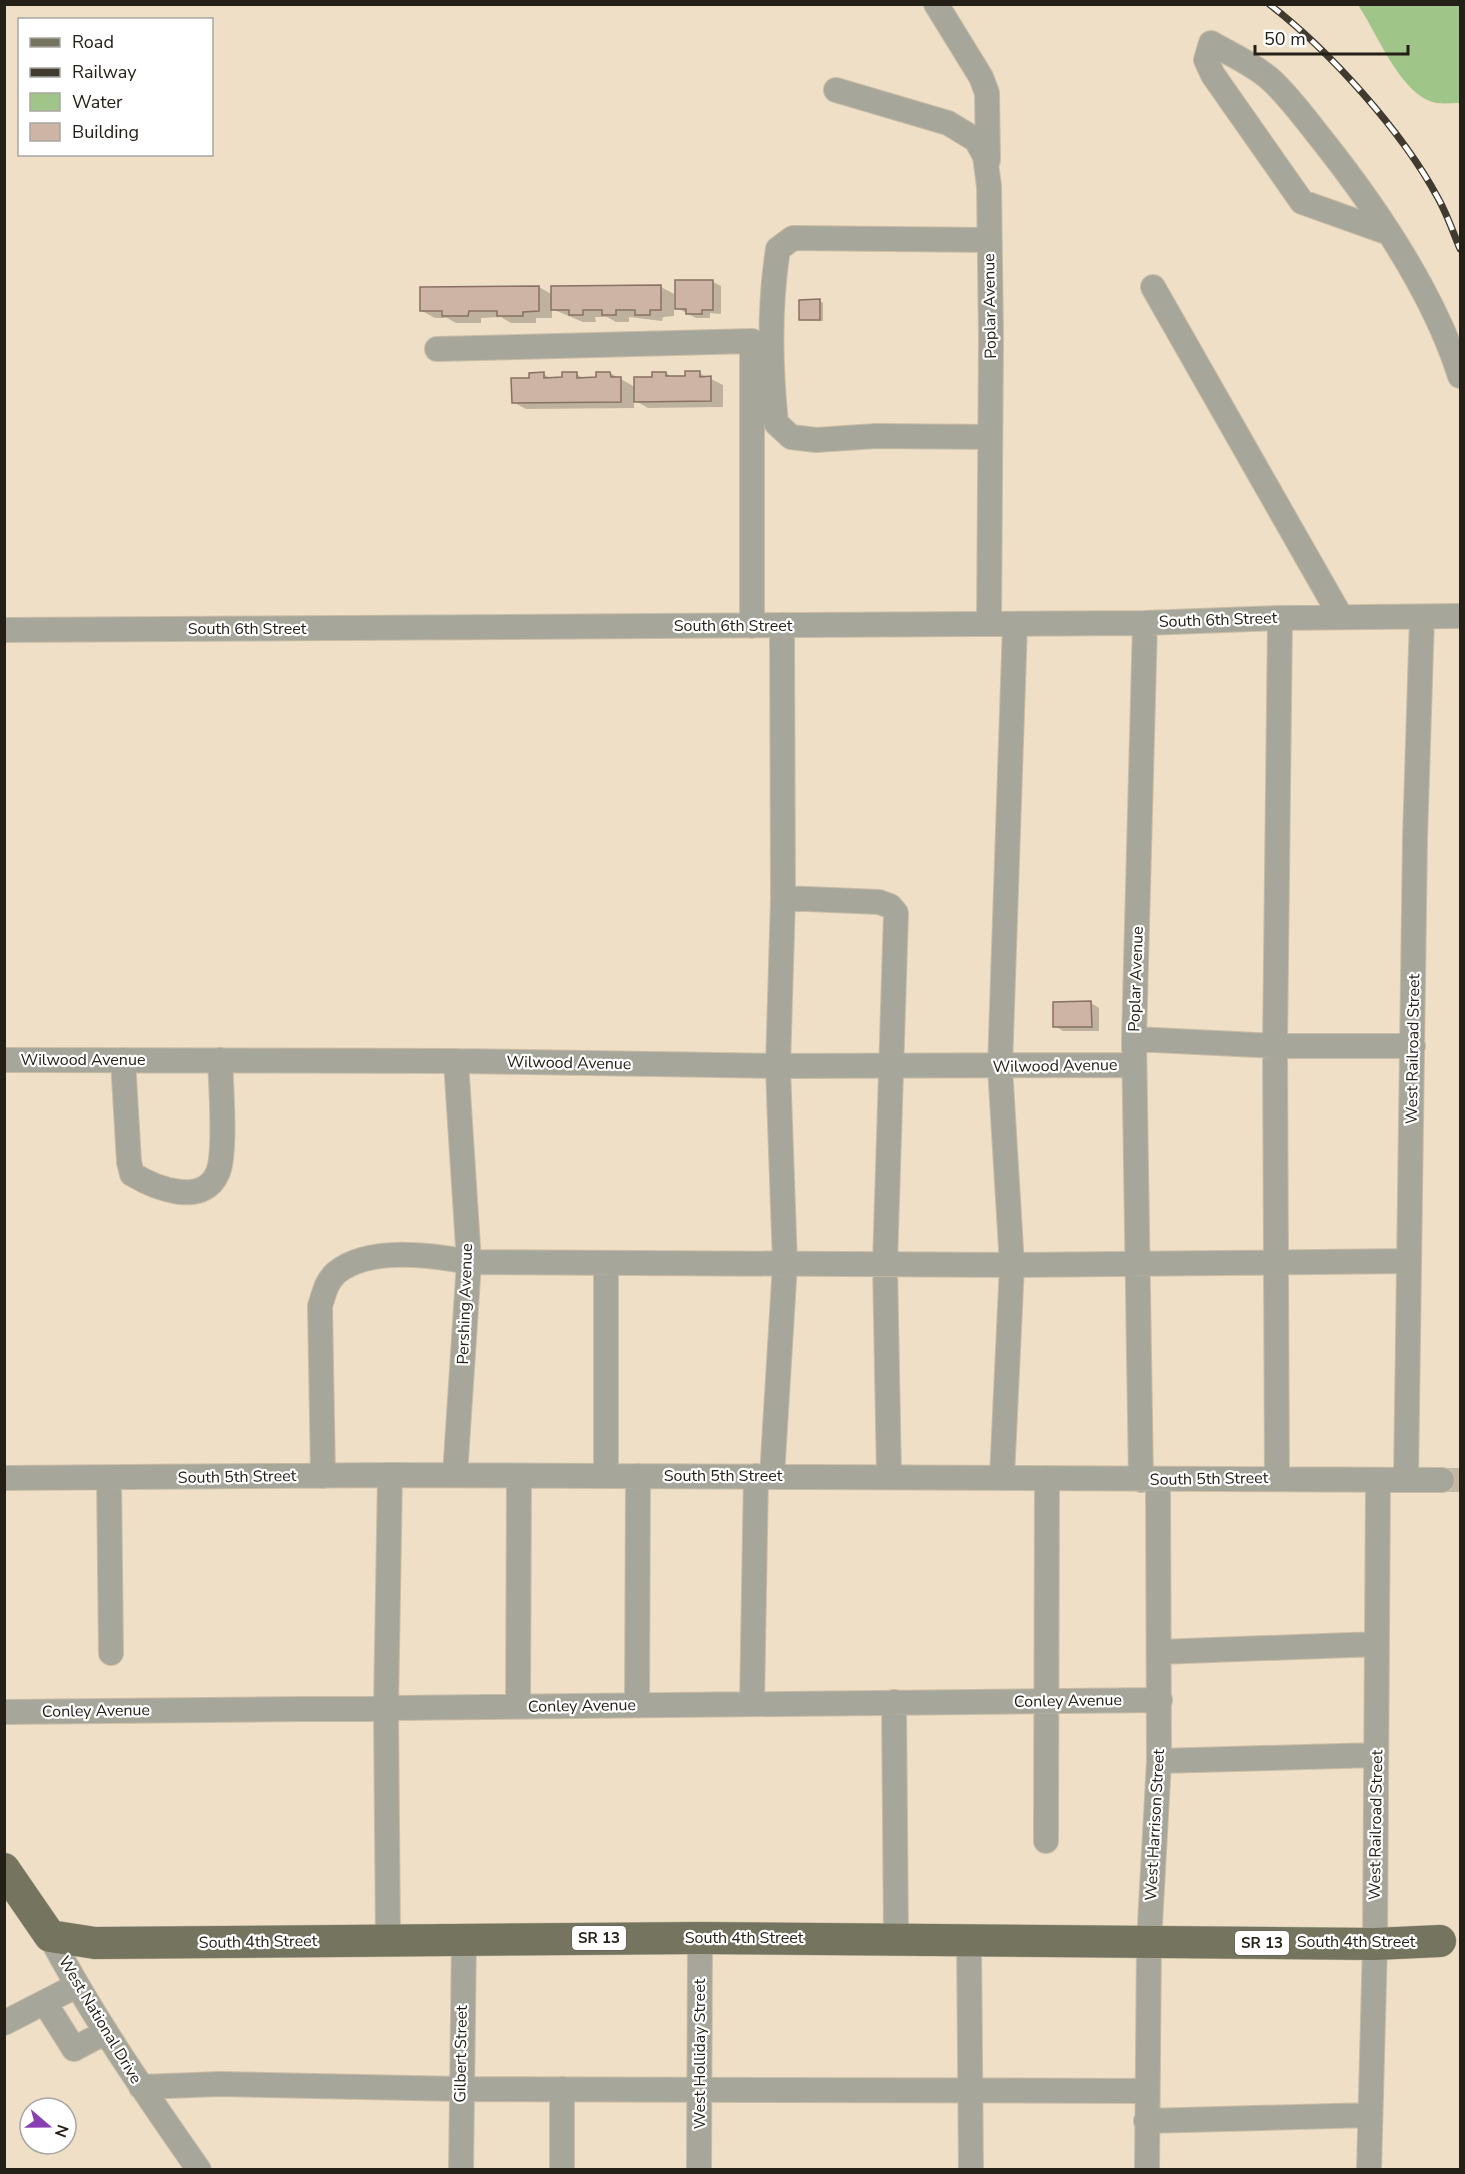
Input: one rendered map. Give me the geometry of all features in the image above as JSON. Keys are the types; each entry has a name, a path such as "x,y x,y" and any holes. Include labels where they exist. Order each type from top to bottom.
{"main road":[{"name":"West National Drive","path":"4,1869 50,1936"},
{"name":"South 4th Street","path":"50,1936 95,1943 464,1938 896,1939 1375,1944 1440,1941"}],"street":[{"path":"936,4 981,76 987,93 987,171"},
{"path":"1389,233 1302,202 1213,75 1206,60 1211,44 1268,78 1330,150 1389,233 1450,345 1461,376"},
{"name":"Poplar Avenue","path":"836,90 948,123 963,130 980,145 987,171 989,240 989,624"},
{"path":"989,240 794,238 778,249 772,299 772,391 776,423 791,437 816,440 876,436 990,436"},
{"path":"1153,287 1341,617"},
{"path":"437,349 752,341 752,626"},
{"name":"South 6th Street","path":"4,630 1146,623 1281,618 1461,616"},
{"name":"West Railroad Street","path":"1406,1480 1422,617"},
{"path":"1277,1479 1274,1262 1275,1046 1281,618"},
{"name":"Poplar Avenue","path":"1146,623 1134,1065 1137,1265 1150,1480"},
{"path":"1002,1477 1012,1265 1000,1067 1015,624"},
{"path":"752,1704 764,1476 785,1264 778,1066 783,898 782,625"},
{"path":"783,898 879,902 890,906 896,914 885,1264 889,1476"},
{"path":"1134,1039 1275,1046 1413,1046"},
{"name":"Wilwood Avenue","path":"4,1060 456,1061 1000,1067 1134,1065"},
{"path":"123,1060 129,1162 132,1174 154,1187 181,1193 205,1188 218,1173 222,1095 220,1060"},
{"name":"Pershing Avenue","path":"455,1475 469,1262 456,1061"},
{"path":"323,1476 320,1306 327,1283 337,1272 358,1262 386,1255 437,1256 469,1262 606,1263 1137,1265 1409,1261"},
{"path":"606,1263 606,1476"},
{"path":"388,1940 386,1708 390,1475"},
{"name":"South 5th Street","path":"4,1478 455,1475 1442,1480"},
{"path":"518,1706 519,1476"},
{"path":"637,1705 638,1476"},
{"path":"1046,1841 1049,1701 1047,1478"},
{"path":"109,1479 111,1653"},
{"name":"West Harrison Street","path":"1147,2169 1149,1942 1160,1700 1150,1480"},
{"name":"West Railroad Street","path":"1370,2169 1375,1944 1378,1481"},
{"path":"1159,1652 1377,1644"},
{"name":"Conley Avenue","path":"4,1712 1160,1700"},
{"path":"894,1702 896,1939"},
{"path":"1159,1761 1376,1755"},
{"name":"West National Drive","path":"50,1936 76,1986 141,2087 199,2169"},
{"name":"Gilbert Street","path":"461,2169 460,2089 464,1938"},
{"name":"West Holliday Street","path":"699,2169 700,1938"},
{"path":"969,1940 971,2169"},
{"path":"4,2023 76,1986"},
{"path":"45,2003 74,2049 106,2032"},
{"path":"61,2028 92,2011"},
{"path":"141,2087 220,2084 460,2089 1147,2091"},
{"path":"562,2089 562,2169"},
{"path":"1146,2121 1370,2115"}],"water":[{"path":"1358,5 1460,5 1460,103 1437,103 1424,98 1412,89 1391,62"}],"building":[{"path":"675,280 713,280 713,310 702,310 702,314 686,314 686,309 675,309"},
{"path":"661,285 661,310 650,310 650,315 635,315 635,310 616,310 616,315 602,315 602,310 583,310 583,315 569,315 569,310 551,310 551,286"},
{"path":"539,286 539,311 523,312 523,316 497,316 497,311 469,311 468,316 442,316 442,311 420,311 420,287"},
{"path":"820,299 820,320 799,320 799,300"},
{"path":"685,371 700,371 700,377 711,376 711,401 634,402 634,377 652,377 652,372 666,372 666,376 685,376"},
{"path":"544,372 544,378 562,377 562,372 577,372 577,378 596,377 596,372 610,372 611,377 621,377 621,402 512,403 511,378 529,378 529,373"},
{"path":"1091,1001 1092,1027 1053,1027 1053,1002"}],"tunnel":[{"path":"1442,1480 1460,1480"}],"railway":[{"path":"1269,4 1316,44 1385,119 1423,172 1438,198 1460,249"}]}
